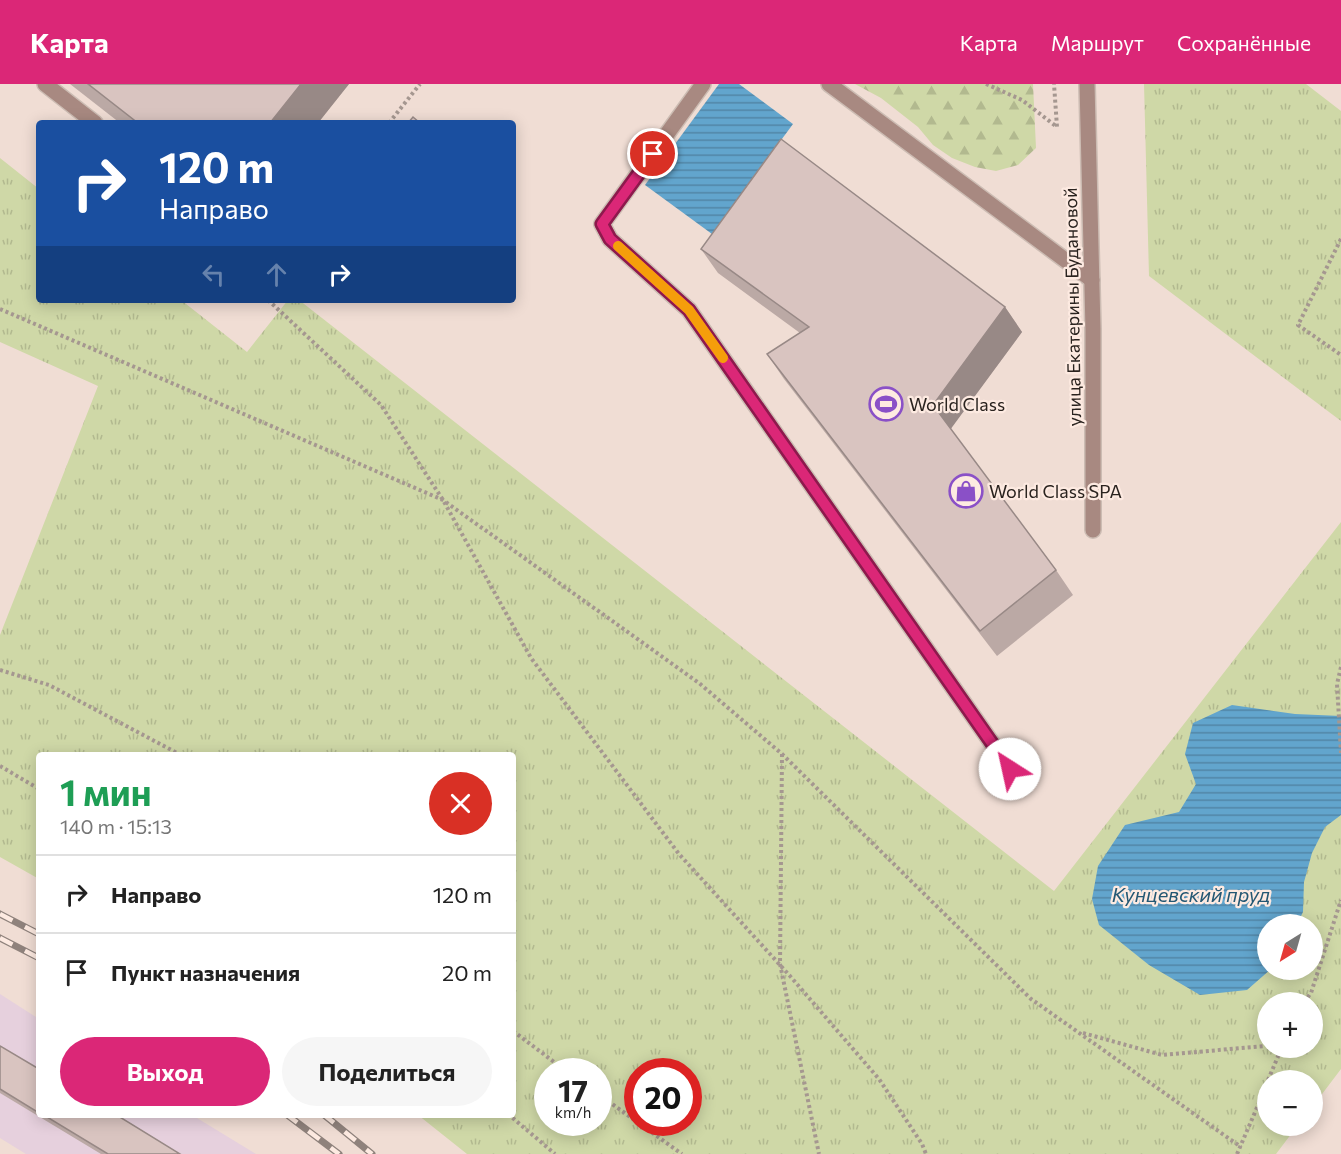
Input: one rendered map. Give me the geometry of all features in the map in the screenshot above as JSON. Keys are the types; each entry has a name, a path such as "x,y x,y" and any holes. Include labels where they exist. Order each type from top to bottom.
{"street":[{"path":"45,84 91,120"},
{"path":"703,84 602,224 610,239 689,310 1010,769"},
{"path":"829,84 1092,280"},
{"name":"улица Екатерины Будановой","path":"1087,84 1092,280 1093,530"}],"path":[{"path":"390,120 420,84"},
{"path":"986,84 1022,100 1057,127 1054,84"},
{"path":"1341,239 1298,325 1341,355"},
{"path":"271,303 381,405 443,500 531,658 679,854 780,964 879,1079 922,1144 926,1154"},
{"path":"0,309 443,500 699,683 782,754 1031,999 1241,1147"},
{"path":"1341,667 1338,714 1341,753"},
{"path":"0,670 49,685 175,752"},
{"path":"782,754 780,964 819,1154"},
{"path":"0,766 36,787"},
{"path":"1311,992 1341,900"},
{"path":"1079,1032 1162,1055 1257,1047"},
{"path":"516,1033 549,1058"},
{"path":"612,1104 682,1154"},
{"path":"1237,1154 1257,1108"},
{"path":"513,1118 555,1154"}],"shaded area":[{"path":"0,994 36,1017 36,1118 197,1118 256,1154 26,1154 0,1138"}],"green space":[{"path":"855,84 1033,84 1036,148 1018,165 996,171 975,167 952,158 933,145 918,127 881,98"},
{"path":"1144,84 1306,84 1341,111 1341,421 1149,276"},
{"path":"0,158 36,187 36,303 185,303 247,352 286,303 303,303 1054,891 1341,522 1341,1069 1323,1093 1323,1070 1257,1070 1257,1136 1290,1136 1276,1154 467,1154 422,1118 516,1118 516,752 36,752 36,877 0,857 0,635 98,386 0,342"}],"water":[{"path":"719,84 739,84 793,124 712,234 645,185"},
{"name":"Кунцевский пруд","path":"1232,705 1295,714 1341,716 1341,815 1325,827 1312,853 1304,882 1302,914 1257,914 1258,980 1247,990 1200,995 1149,965 1099,925 1092,899 1098,866 1125,825 1179,812 1196,784 1185,754 1193,723"}],"building":[{"path":"88,84 301,84 272,120 134,120"},
{"name":"World Class","path":"781,139 1005,307 933,405 1056,570 980,631 767,354 809,327 701,249"},
{"path":"0,1046 36,1067 36,1111 0,1089"},
{"path":"49,1118 122,1118 180,1154 108,1154"}],"railway":[{"path":"0,914 36,932"},
{"path":"0,938 36,956"},
{"path":"291,1118 339,1154"},
{"path":"328,1118 372,1154"}],"slow traffic":[{"path":"618,246 689,310 723,358"}],"place":[{"name":"World Class","path":"886,404"},
{"name":"World Class SPA","path":"966,491"}],"route":[{"path":"653,154 602,224 610,239 689,310 1010,769"}]}
